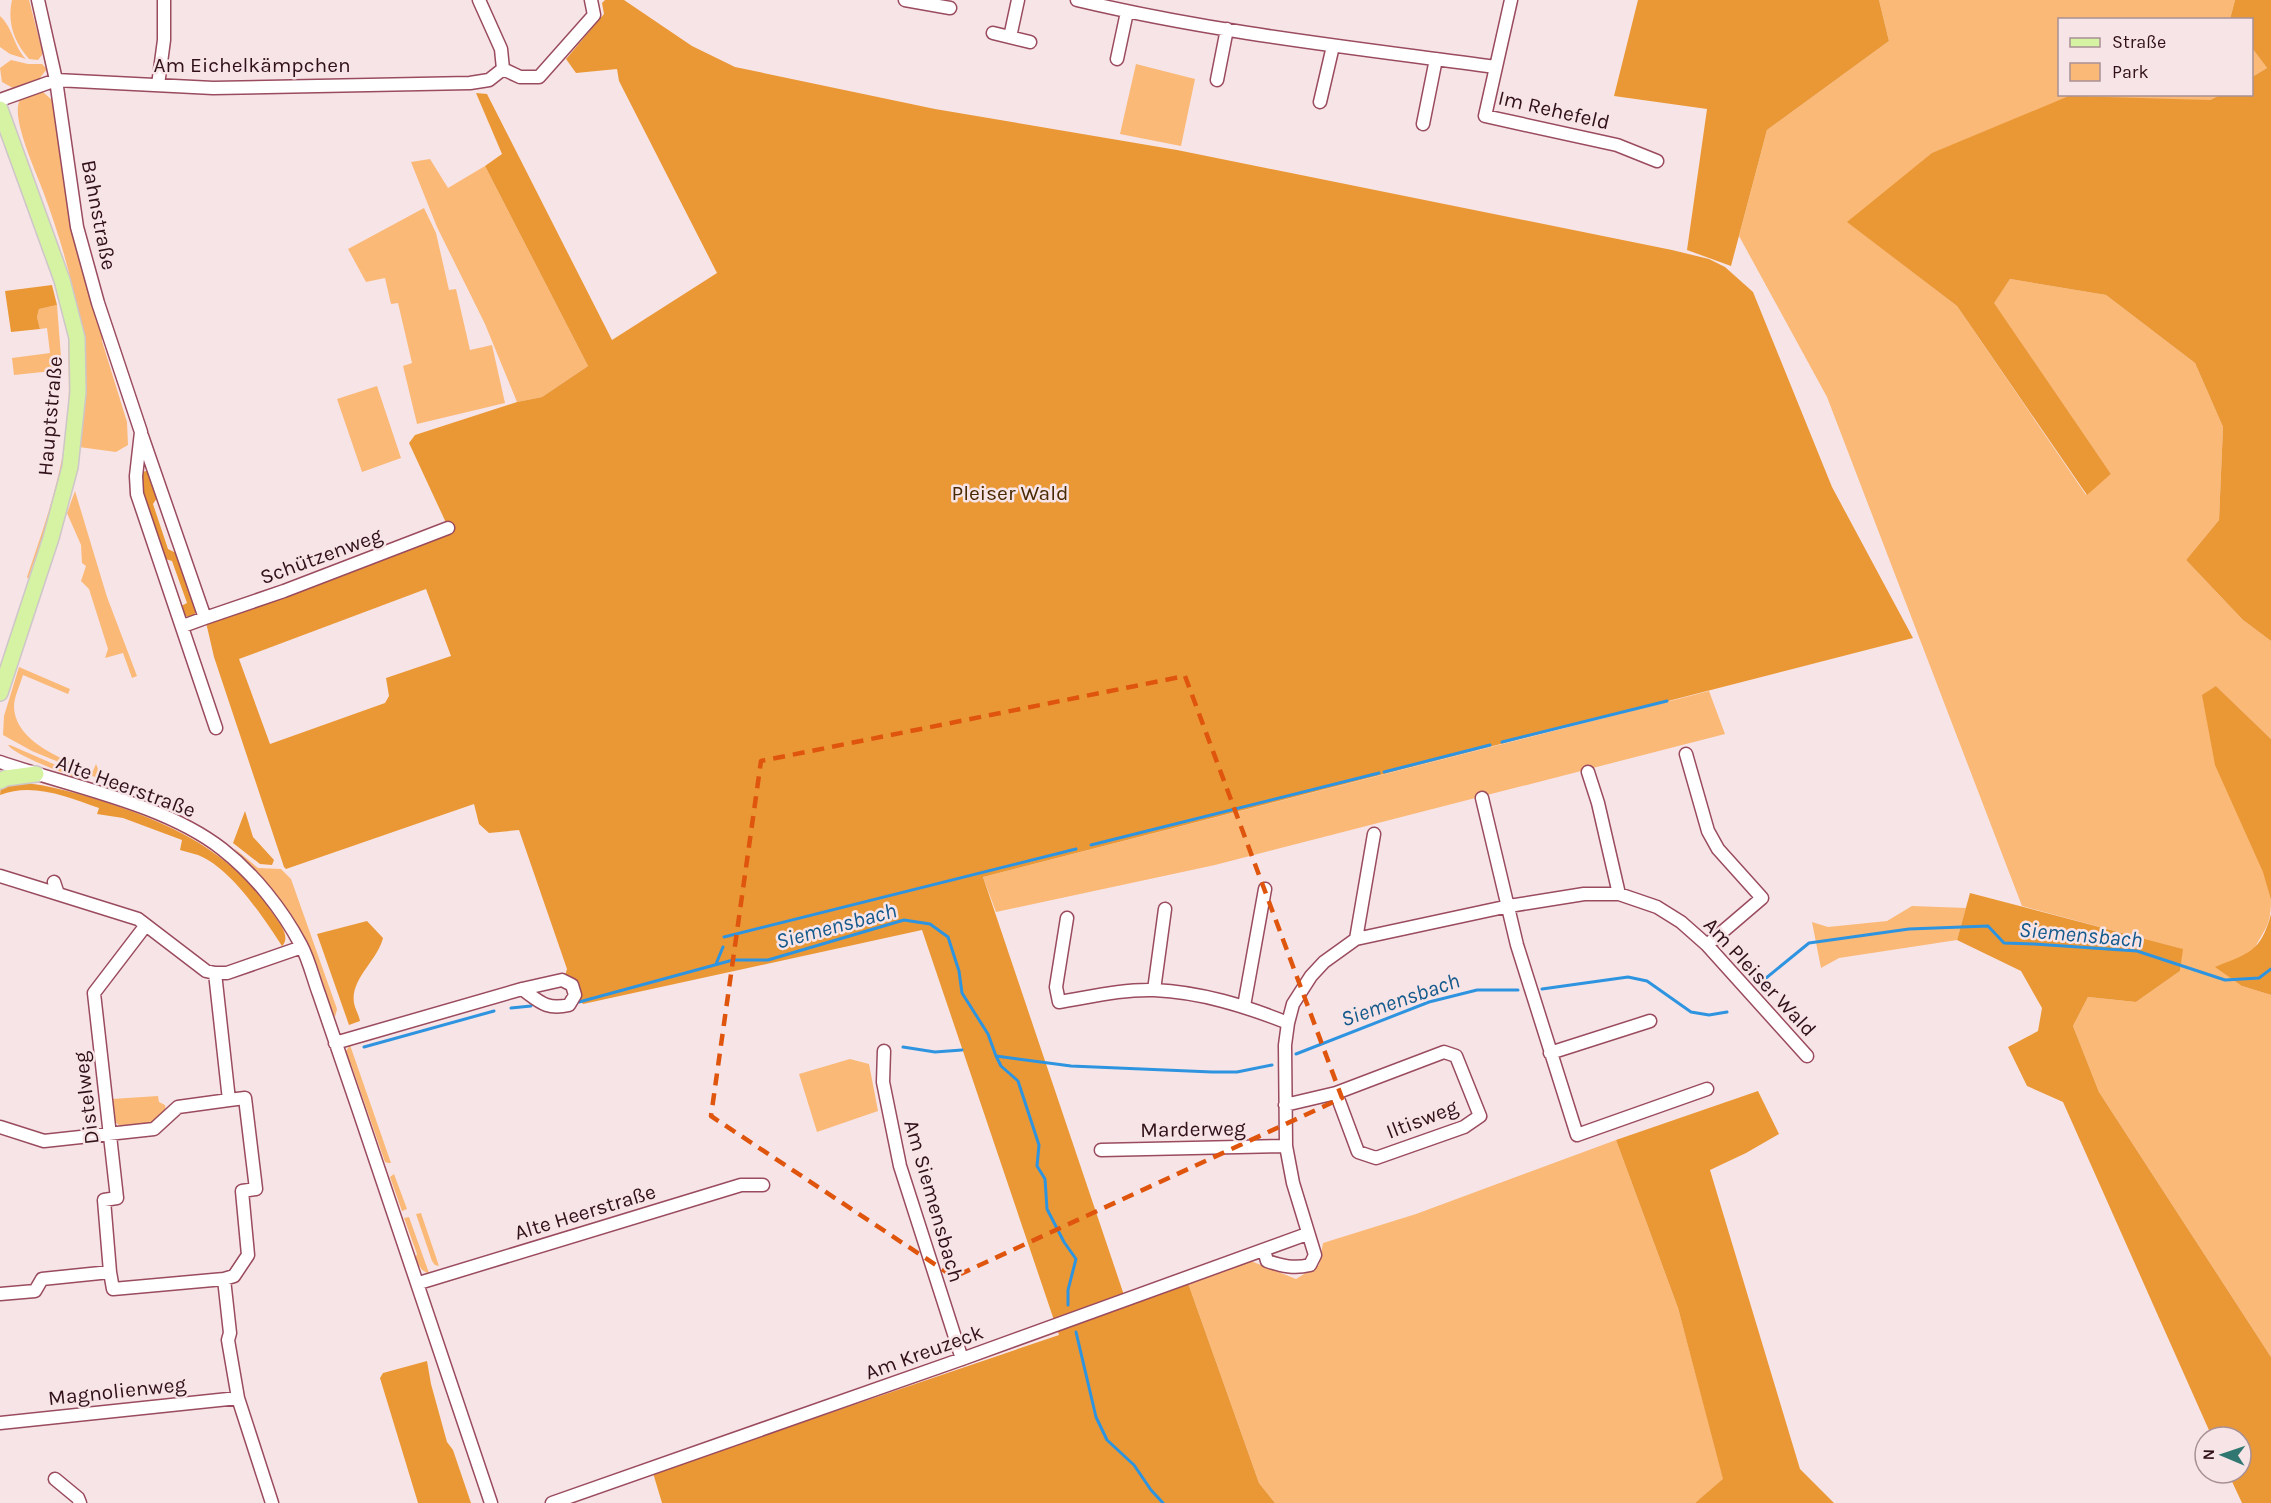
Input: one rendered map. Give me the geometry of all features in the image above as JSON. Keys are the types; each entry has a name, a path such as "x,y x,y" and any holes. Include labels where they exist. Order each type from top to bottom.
{"main road":[{"name":"Hauptstraße","path":"0,109 59,272 77,338 78,392 70,467 51,538 0,693"},
{"path":"0,672 24,617"},
{"path":"0,781 36,774"}],"street":[{"name":"Bahnstraße","path":"38,0 56,80 77,227 98,303 205,618"},
{"path":"158,85 164,40 164,0"},
{"path":"479,0 501,49 503,69 520,77 539,77 594,15 591,0"},
{"path":"905,0 950,8"},
{"path":"1010,37 1018,0"},
{"path":"1077,0 1127,12 1227,29 1495,68"},
{"name":"Im Rehefeld","path":"1511,0 1485,116 1617,145 1657,161"},
{"path":"1117,59 1127,12"},
{"path":"1217,80 1227,29"},
{"path":"993,33 1030,42"},
{"path":"1320,102 1333,46"},
{"path":"1423,124 1436,59"},
{"name":"Am Eichelkämpchen","path":"0,100 56,80 213,88 470,83 489,80 503,69"},
{"name":"Bahnstraße","path":"141,432 136,476 137,494 216,728"},
{"name":"Schützenweg","path":"205,618 284,591 448,528"},
{"path":"183,626 205,618"},
{"path":"1686,754 1708,831 1718,849 1762,898 1707,945"},
{"name":"Alte Heerstraße","path":"0,762 170,818 194,830 222,849 263,889 282,913 302,947 419,1283 491,1503"},
{"path":"1588,772 1598,803 1619,894"},
{"path":"1482,798 1517,945 1577,1135 1707,1089"},
{"path":"1356,939 1374,834"},
{"path":"0,876 56,888 138,919 206,971 227,973 302,947"},
{"path":"1244,1006 1265,890"},
{"name":"Am Pleiser Wald","path":"1264,1250 1267,1261 1298,1268 1310,1265 1315,1255 1293,1183 1286,1146 1285,1044 1287,1023 1293,1004 1311,976 1324,962 1356,939 1509,906 1584,894 1619,894 1657,907 1682,922 1707,945 1807,1056"},
{"path":"1154,990 1166,909"},
{"path":"1066,918 1056,987 1059,1002 1113,993 1154,990 1194,994 1244,1006 1287,1023"},
{"name":"Distelweg","path":"110,1272 104,1200 117,1198 94,993 146,926"},
{"path":"215,973 229,1100"},
{"path":"336,1043 522,989"},
{"path":"1550,1053 1650,1021"},
{"name":"Am Siemensbach","path":"884,1051 883,1082 900,1166 962,1359"},
{"name":"Iltisweg","path":"1285,1105 1336,1093 1444,1052 1456,1056 1480,1116 1464,1127 1376,1158 1358,1152 1336,1093"},
{"path":"0,1127 44,1141 154,1129 178,1107 245,1098 256,1189 242,1191 248,1255 234,1276 225,1279 113,1288 110,1272 42,1279 35,1291 0,1294"},
{"name":"Marderweg","path":"1101,1150 1286,1146"},
{"name":"Alte Heerstraße","path":"419,1283 741,1185 763,1185"},
{"name":"Am Kreuzeck","path":"552,1503 962,1359 1307,1234"},
{"path":"225,1279 230,1333 228,1340 238,1398 272,1503"},
{"name":"Magnolienweg","path":"0,1423 238,1398"},
{"path":"55,1479 78,1498 80,1503"}],"highlighted area":[{"path":"1185,676 1342,1098 954,1277 711,1116 761,761"}],"green space":[{"path":"12,0 29,0 42,50 42,55 38,60 29,59 19,46 11,24"},
{"name":"Pleiser Wald","path":"605,0 624,0 692,46 735,67 935,109 1177,150 1709,259 1725,267 1753,292 1832,487 1913,638 983,877 1127,1304 1188,1283 1259,1483 1275,1503 662,1503 653,1473 1059,1335 922,930 583,1004 564,979 567,969 519,830 489,833 479,824 474,804 286,869 284,867 214,657 205,618 448,527 409,443 415,435 517,402 542,397 588,366 485,166 502,154 476,93 487,94 612,340 717,273 619,81 617,69 576,73 566,59 604,14 602,3","holes":["426,589 451,656 386,678 389,696 385,703 270,744 239,659"]},
{"path":"1638,0 1879,0 1889,41 1767,130 1731,266 1687,250 1707,109 1614,96"},
{"path":"1879,0 2235,0 2230,18 2058,18 2058,96 2218,96 1848,222 1957,306 2086,495 2111,474 1993,303 2010,279 2106,295 2195,363 2223,427 2219,520 2186,560 2243,620 2271,641 2271,739 2216,686 2271,900 2269,921 2252,953 2242,986 2271,995 2271,1357 2099,1092 2073,1026 2088,997 2136,1002 2180,971 2182,949 2022,906 1827,397 1739,236 1767,130 1889,41"},
{"path":"2235,0 2271,0 2271,641 2243,620 2186,560 2219,520 2223,427 2195,363 2106,295 2010,279 1994,303 2111,474 2087,495 1957,306 1847,222 1932,153 2069,96 2210,100 2218,96 2253,96 2253,76 2267,68 2253,49 2253,18 2230,18"},
{"path":"0,16 26,59 10,54 0,47"},
{"path":"2253,49 2267,68 2253,76"},
{"path":"11,60 42,64 47,69 39,79 13,88 2,82 0,68"},
{"path":"1136,64 1195,79 1181,146 1120,134"},
{"path":"36,92 43,92 52,100 102,341 127,422 128,445 116,452 79,447 84,414 85,381 79,317 64,253 18,118 20,100"},
{"path":"430,159 448,188 485,166 588,366 542,397 517,402 485,324 437,227 411,162"},
{"path":"424,208 436,233 449,290 456,289 470,350 492,345 505,403 417,424 403,366 412,363 398,303 391,304 385,278 366,282 348,249"},
{"path":"52,285 57,305 39,309 37,317 40,329 11,332 5,291"},
{"path":"57,305 62,370 14,375 12,358 50,353 47,328 40,329 37,317 39,309"},
{"path":"68,331 71,412 61,474 52,510 28,579 53,497 66,436 69,394"},
{"path":"377,386 401,458 362,472 337,399"},
{"path":"142,472 149,472 159,495 153,504 168,549 180,555 197,611 192,617 184,616 179,607 187,603 172,561 162,558 141,491"},
{"path":"75,491 107,597 137,676 132,678 123,653 105,658 108,649 89,589 81,581 86,566 82,563 81,545 67,513"},
{"path":"19,667 70,689 68,694 23,675 14,707 23,730 32,740 56,756 93,771 96,764 100,774 103,775 102,780 32,751 3,735 4,716"},
{"path":"2216,686 2271,739 2271,900 2263,872 2215,765 2202,695"},
{"path":"1709,691 1725,734 1215,865 996,912 983,877"},
{"path":"8,745 88,779 87,782 32,760"},
{"path":"18,782 65,790 111,804 159,822 203,845 241,875 258,894 282,926 285,939 282,946 266,921 234,882 210,861 180,850 182,840 123,818 97,814 99,808 50,792 25,790 0,795 1,786"},
{"path":"245,811 253,837 274,860 272,865 260,864 233,843"},
{"path":"234,848 258,868 281,869 291,879 337,1009 335,1017 332,1014 319,970 298,926 281,902"},
{"path":"1970,893 2183,949 2180,971 2136,1002 2088,997 2073,1026 2099,1092 2271,1357 2271,1503 2242,1503 2234,1485 2253,1485 2253,1425 2207,1425 2063,1102 2027,1086 2008,1047 2038,1031 2042,1008 2021,971 1957,940"},
{"path":"1912,906 1966,908 1957,940 1839,958 1821,968 1812,922 1828,927 1887,921"},
{"path":"2271,914 2271,995 2242,986 2215,967 2245,954 2258,944"},
{"path":"367,921 383,938 356,986 354,1003 360,1021 349,1025 317,934"},
{"path":"350,1045 391,1163 385,1162 351,1064 347,1062 346,1051"},
{"path":"850,1059 869,1064 878,1111 817,1132 799,1074"},
{"path":"1758,1091 1779,1134 1710,1170 1800,1469 1834,1503 1695,1503 1723,1479 1678,1308 1616,1140"},
{"path":"158,1096 159,1102 165,1105 166,1113 152,1125 122,1128 112,1119 112,1099"},
{"path":"1616,1140 1678,1308 1724,1480 1695,1503 1275,1503 1259,1483 1188,1283 1251,1261 1296,1279 1319,1265 1323,1243 1416,1214"},
{"path":"394,1174 407,1209 402,1211 390,1177"},
{"path":"421,1213 439,1266 432,1261 416,1214"},
{"path":"409,1217 429,1274 422,1270 415,1259 417,1254 404,1218"},
{"path":"427,1361 447,1442 453,1450 471,1503 418,1503 380,1378 383,1373"}],"waterway":[{"path":"1502,742 1667,701"},
{"path":"1384,772 1490,745"},
{"path":"1091,845 1379,773"},
{"path":"724,937 1076,849"},
{"name":"Siemensbach","path":"579,1002 733,960 768,960 904,920 930,924 948,937 959,971 962,993 988,1034 996,1056 1071,1066 1212,1072 1237,1072 1272,1065"},
{"name":"Siemensbach","path":"1760,983 1809,943 1909,929 1988,926 2004,943 2137,951 2225,980 2259,978 2271,969"},
{"path":"716,964 723,947"},
{"name":"Siemensbach","path":"1542,989 1628,977 1647,981 1691,1012 1709,1015 1727,1012"},
{"name":"Siemensbach","path":"1296,1054 1429,1002 1477,990 1518,990"},
{"name":"Siemensbach","path":"511,1008 531,1006"},
{"name":"Siemensbach","path":"364,1047 494,1011"},
{"path":"903,1047 935,1052 962,1050"},
{"path":"996,1056 1001,1066 1018,1081 1039,1145 1037,1166 1045,1179 1047,1209 1064,1242 1076,1259 1068,1290 1068,1305"},
{"path":"1076,1332 1096,1417 1107,1440 1134,1465 1163,1503"}]}
